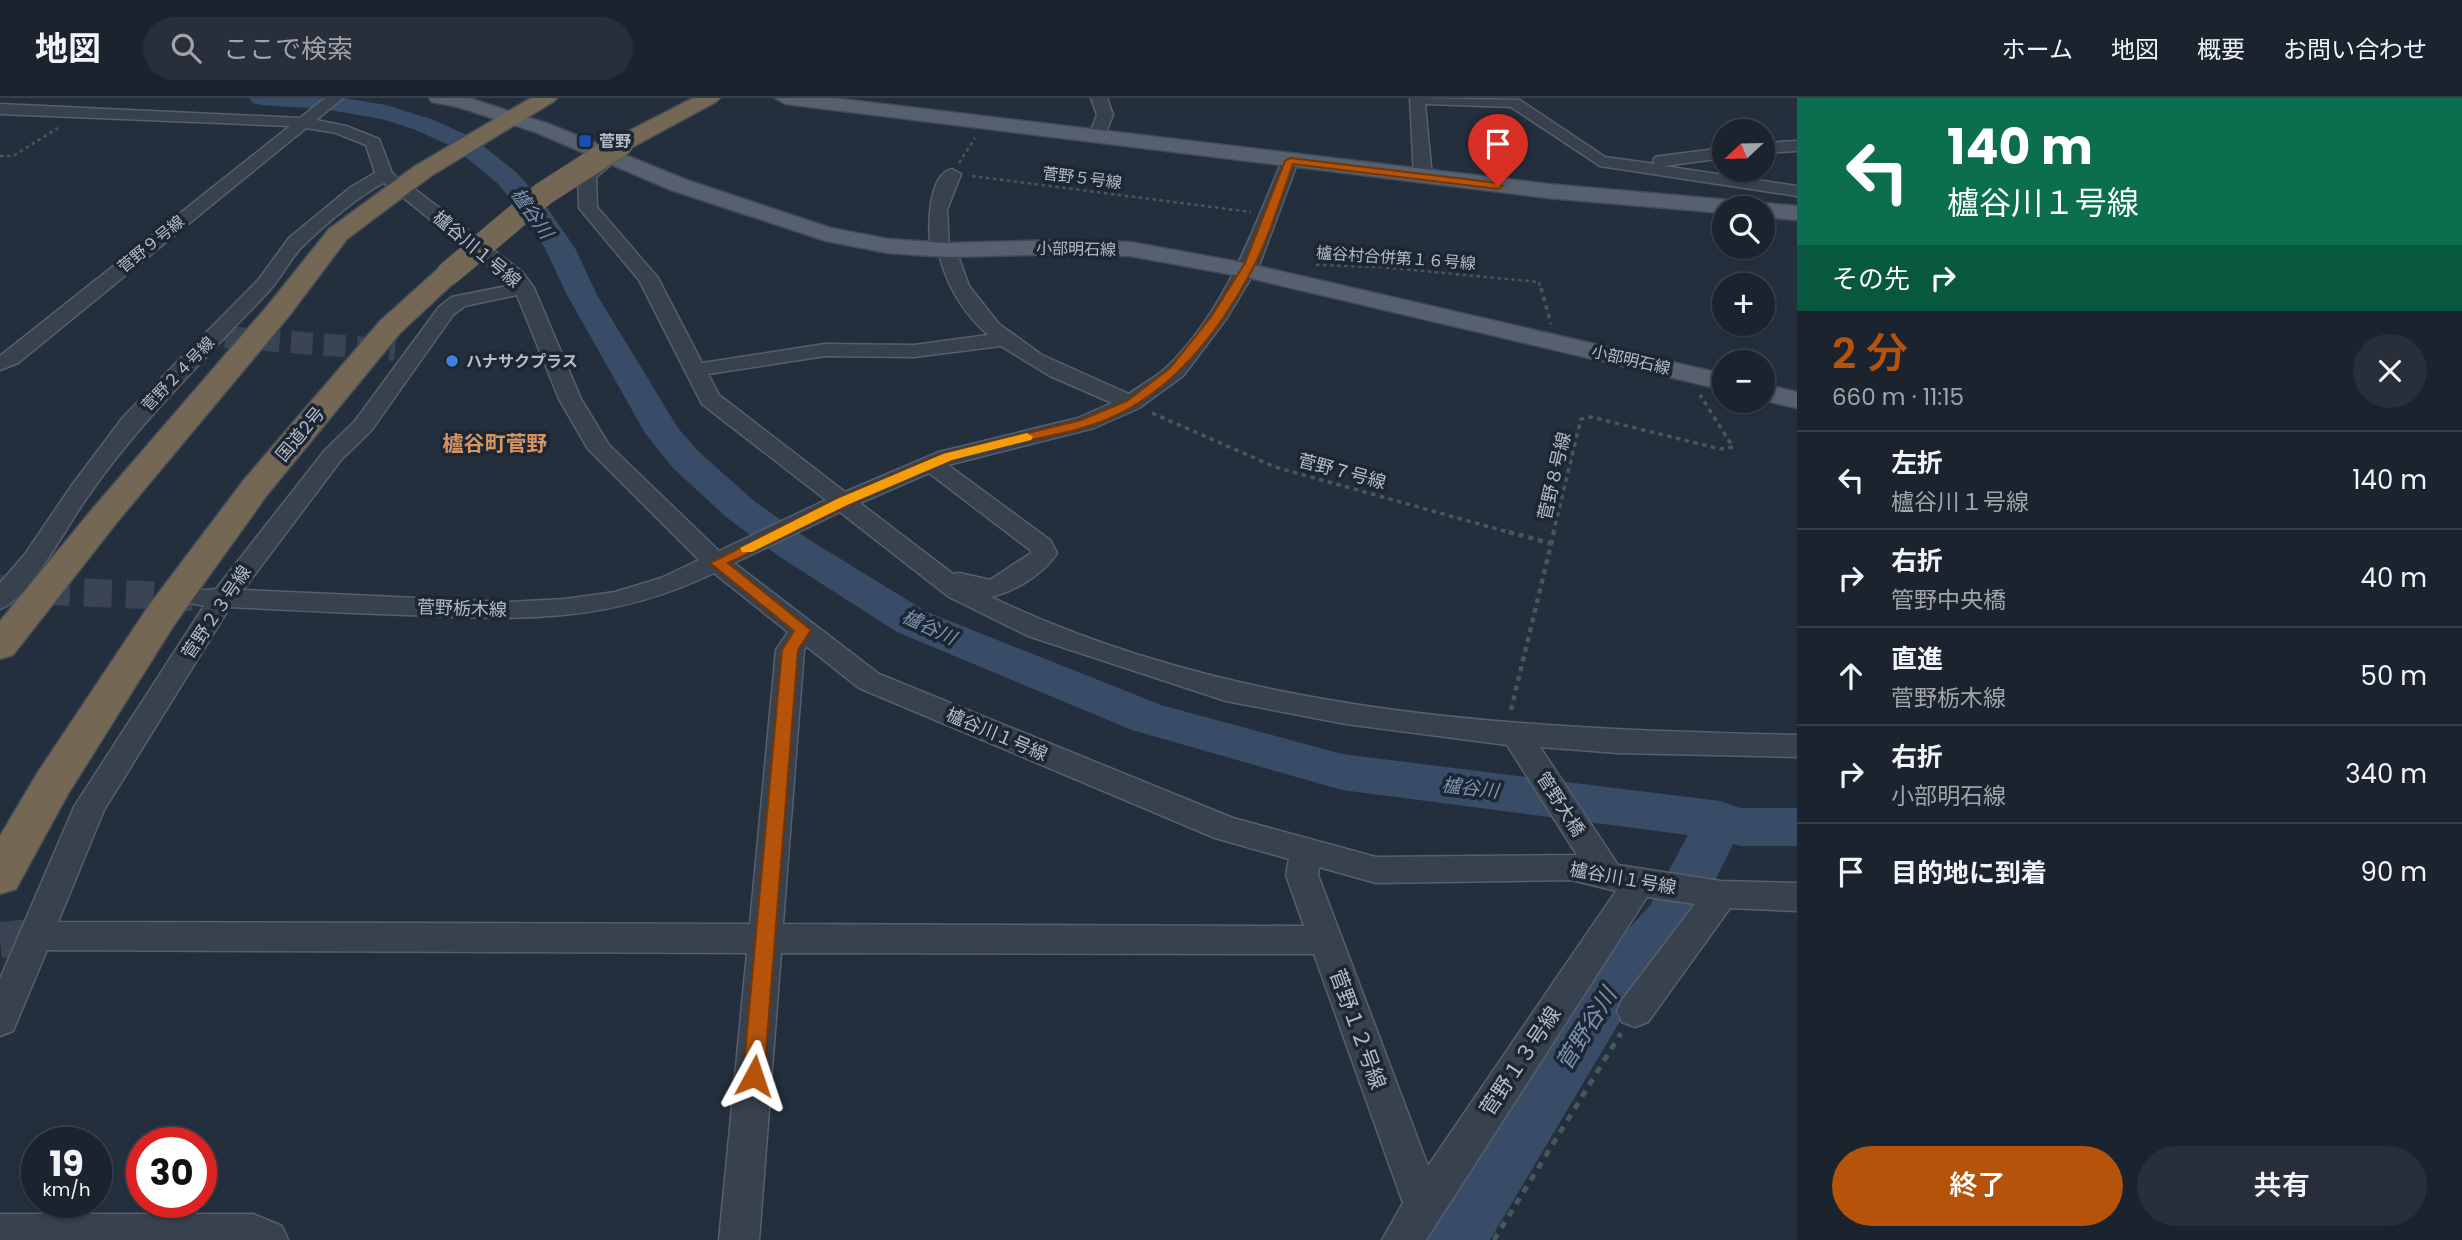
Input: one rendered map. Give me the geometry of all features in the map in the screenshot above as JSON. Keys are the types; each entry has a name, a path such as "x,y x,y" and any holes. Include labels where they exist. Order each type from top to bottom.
{"highway":[{"path":"0,646 106,514 279,310 338,234 401,180 546,98"},
{"name":"国道2号","path":"0,876 53,783 161,616 255,488 390,327 543,194 709,98"}],"main road":[{"name":"小部明石線","path":"439,98 499,124 617,150 679,185 826,234 888,246 944,250 1062,247 1130,249 1245,270 1712,379"},
{"path":"785,98 1423,177 1712,205"},
{"path":"1775,211 1797,213"},
{"path":"1775,394 1797,400"}],"street":[{"name":"菅野９号線","path":"0,364 11,359 301,122 335,98"},
{"path":"1096,137 1105,114 1099,98"},
{"path":"1423,177 1417,99 1512,101 1600,161 1797,191"},
{"path":"0,109 301,122 340,129 373,142 401,180"},
{"path":"1775,147 1797,146"},
{"path":"617,150 587,175 589,208 648,278 710,399 958,591 1038,630 1226,691 1346,714 1516,735 1618,742 1797,747"},
{"path":"1647,168 1646,166 1652,163 1712,155"},
{"path":"842,502 959,454 1086,423 1131,403 1175,371 1216,319 1250,263 1290,161"},
{"path":"951,174 939,194 937,225 958,284 979,316 1021,352 1063,376 1131,403"},
{"name":"櫨谷川１号線","path":"401,180 515,276 524,288 570,399 600,449 718,563 869,681 1226,830 1376,870 1572,867 1721,894 1784,897"},
{"name":"菅野２４号線","path":"0,600 34,560 79,490 132,421 220,336 266,283 296,242 357,191 401,180"},
{"name":"菅野２３号線","path":"0,1020 38,936 90,807 210,598 333,455 363,426 406,351 446,311 459,301 524,288"},
{"path":"695,370 825,349 914,351 1006,339"},
{"path":"931,464 1041,546 1044,552 1041,558 998,587 986,589 936,574"},
{"name":"菅野栃木線","path":"210,598 506,611 565,608 616,600 670,584 842,502"},
{"path":"739,1240 790,650 803,630"},
{"name":"管野大橋","path":"1516,735 1622,878"},
{"name":"菅野１２号線","path":"1306,851 1301,875 1424,1207"},
{"name":"菅野１３号線","path":"1402,1240 1622,878"},
{"path":"1634,1012 1721,894"},
{"path":"1784,897 1797,921"},
{"path":"38,936 1326,940"},
{"path":"0,1234 253,1234 268,1240"}],"path":[{"path":"0,156 13,156 85,111"},
{"path":"951,174 986,123"},
{"name":"菅野５号線","path":"951,174 1269,214"},
{"name":"櫨谷村合併第１６号線","path":"1315,265 1380,267 1539,282 1556,342"},
{"name":"菅野８号線","path":"1516,735 1511,713 1581,419 1591,417 1720,449 1733,447 1685,373"},
{"name":"菅野７号線","path":"1131,403 1275,467 1553,544"},
{"path":"1494,1240 1634,1012"}],"waterway":[{"name":"櫨谷川","path":"261,98 324,102 386,112 425,125 464,143 507,178 533,208 560,248 582,295 663,433 685,459 740,509 794,548 912,622 1148,718 1342,772 1720,820"},
{"name":"菅野谷川","path":"1454,1240 1613,984 1670,919 1720,820"},
{"name":"櫨谷川","path":"1720,820 1741,827 1797,827"}],"tunnel":[{"path":"225,337 395,350"},
{"path":"0,589 193,597"},
{"path":"0,940 38,936"}],"slow traffic":[{"path":"747,548 842,502 947,457 1027,437"}],"place":[{"name":"菅野","path":"585,141"},
{"name":"ハナサクプラス","path":"452,361"}],"district":[{"name":"櫨谷町菅野","path":"495,443"}],"route":[{"path":"754,1076 790,650 803,630 718,563 842,502 947,457 1086,423 1131,403 1175,371 1216,319 1250,263 1290,161 1498,186"}]}
